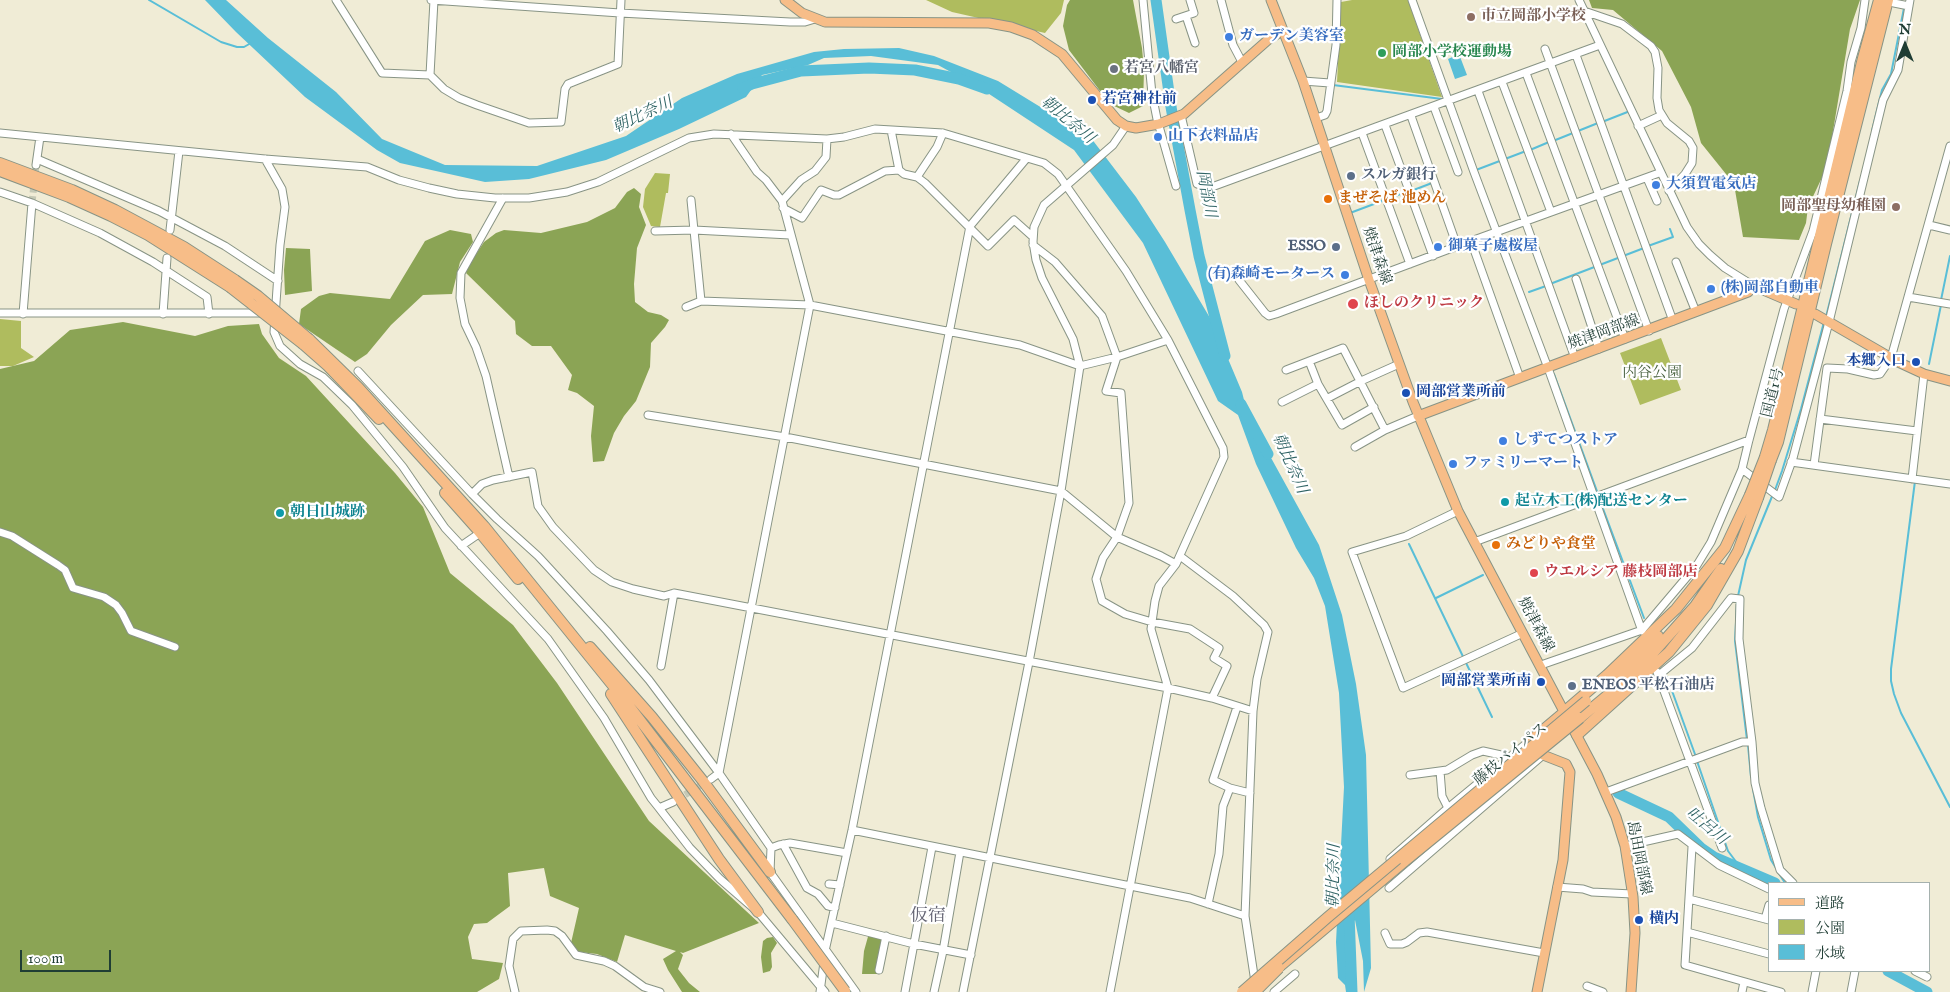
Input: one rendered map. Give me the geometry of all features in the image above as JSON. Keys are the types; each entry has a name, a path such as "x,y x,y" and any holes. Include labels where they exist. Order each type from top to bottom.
{"highway":[{"name":"国道1号","path":"1564,711 1647,638 1676,609 1726,548 1754,497 1768,458 1773,430 1863,58 1879,0"},
{"name":"国道1号","path":"1768,458 1778,442 1828,234 1891,1"},
{"path":"0,163 72,190 115,210 184,247 233,283"},
{"path":"0,170 111,216 258,296 306,342 379,419 477,529 612,694 846,992"},
{"path":"306,342 333,360 484,526 623,698 789,921"},
{"name":"国道1号","path":"1577,735 1669,652 1693,624 1707,605 1738,550 1753,509 1754,497"},
{"name":"藤枝バイパス","path":"1251,992 1640,666 1684,619 1726,562 1753,509"},
{"name":"藤枝バイパス","path":"1242,992 1328,917 1632,662 1663,632 1694,594 1726,548"},
{"path":"533,587 570,624 652,717 703,781 770,872"},
{"path":"612,694 719,859 758,912"},
{"path":"1256,992 1279,967"}],"main road":[{"path":"785,0 802,13 825,22 989,23 1011,27 1033,35 1062,54 1110,112 1126,126 1136,128 1160,124 1180,115 1269,39 1283,30"},
{"name":"焼津森線","path":"1271,0 1303,81 1369,280 1418,416 1458,511 1564,711"},
{"path":"1754,286 1792,302"},
{"name":"焼津岡部線","path":"1418,416 1649,331 1748,292 1754,286"},
{"path":"1815,314 1891,358 1924,374 1950,381"},
{"path":"1537,992 1565,846 1570,772 1566,764 1543,755 1527,743 1564,711"},
{"name":"島田岡部線","path":"1564,711 1608,796 1625,846 1635,933 1631,992"}],"street":[{"path":"336,0 382,73 430,75 444,89 459,98 529,123 562,122 564,89 568,84 618,64 621,0"},
{"path":"430,75 433,0 507,3 620,13 798,22 816,19"},
{"path":"1144,0 1152,94 1176,186"},
{"path":"1176,19 1194,13 1190,0"},
{"path":"1221,0 1233,46 1242,62"},
{"path":"1316,118 1326,113 1336,45 1336,0"},
{"path":"1412,0 1548,368 1643,633"},
{"path":"1579,0 1659,173 1686,226 1699,244 1725,268 1754,286"},
{"path":"1541,665 1643,633 1705,553 1742,469 1748,440 1813,231 1847,92 1851,62 1861,28 1864,0"},
{"path":"1742,469 1779,497 1792,462 1829,322 1882,100 1898,70 1910,3 1891,1"},
{"path":"1584,11 1622,24 1651,46 1657,59 1658,98 1662,115 1666,123 1689,141 1693,148 1692,163 1685,174 1669,191"},
{"path":"1186,16 1195,43"},
{"path":"1180,115 1196,184 1201,187 1215,187 1600,45"},
{"path":"1545,49 1649,331"},
{"path":"1576,55 1673,321"},
{"path":"1526,73 1625,339"},
{"path":"1303,81 1330,83"},
{"path":"1502,82 1550,212"},
{"path":"1478,91 1524,222 1576,358"},
{"path":"1434,107 1458,172"},
{"path":"1638,126 1662,115"},
{"path":"1411,116 1457,246"},
{"path":"1386,125 1433,256"},
{"path":"964,992 1061,491 1080,366 1073,339 1038,268 1033,241 1037,218 1044,205 1119,139 1126,126"},
{"path":"0,133 367,168 412,184 447,192 471,196 529,198 566,192 598,182 689,138 714,134 731,134 827,139 844,137 875,129 943,133 1044,163 1069,182 1168,340 1223,448 1224,457 1176,564 1159,586 1151,629 1168,688 1110,992"},
{"path":"891,130 899,170"},
{"path":"917,177 937,147 943,133"},
{"path":"1362,133 1410,264"},
{"path":"710,779 719,773 810,305 782,205 766,180 757,172 731,134"},
{"path":"40,137 36,162 105,187 171,218 225,246 278,281"},
{"path":"782,205 801,180 815,170 826,157 827,139"},
{"path":"1814,465 1827,368 1848,368 1874,375 1880,374 1891,358 1950,146"},
{"path":"170,230 179,151"},
{"path":"265,159 282,189 285,207 274,332 280,346 300,364 323,378 352,405 403,467 445,528 548,639 604,718 651,798 690,848 720,880 758,912 825,992"},
{"path":"820,988 970,226 1026,159"},
{"path":"782,205 802,218 821,190 839,195 885,170 899,170 909,176 917,177 970,226 988,246 1014,220 1055,262 1102,316 1117,357 1106,391 1121,393 1129,504 1117,537 1103,558 1096,579 1102,601 1125,614 1152,622 1190,629 1219,648 1214,658 1227,666 1212,698"},
{"path":"1239,280 1264,313 1269,316 1281,313 1457,246 1659,173"},
{"path":"1648,178 1657,201"},
{"path":"0,192 100,233 153,262 207,297 209,314"},
{"path":"503,198 461,273 460,298 465,324 476,347 486,376 509,477"},
{"path":"691,200 701,301"},
{"path":"23,314 32,204"},
{"path":"1929,225 1950,230"},
{"path":"655,231 694,230 790,235"},
{"path":"1471,241 1520,378"},
{"path":"163,314 167,258"},
{"path":"1676,262 1696,312"},
{"path":"1576,280 1599,349"},
{"path":"1908,297 1950,304"},
{"path":"686,307 701,301 810,305 1020,345 1080,366 1117,357 1168,340"},
{"path":"0,313 276,313"},
{"path":"1286,370 1343,348 1386,430"},
{"path":"1309,361 1318,384 1328,398 1342,425 1374,407"},
{"path":"1328,398 1399,364"},
{"path":"358,371 472,494 538,556 649,680 773,847 770,872 826,950 846,992"},
{"path":"1912,479 1924,374"},
{"path":"1282,402 1318,384"},
{"path":"648,415 785,437 1061,491 1117,537 1176,564"},
{"path":"1355,447 1386,430 1418,416"},
{"path":"1820,419 1918,431"},
{"path":"1473,540 1477,541 1748,440"},
{"path":"1792,462 1950,484"},
{"path":"472,494 482,484 532,472 538,506 553,527 594,570 612,582 633,589 664,596 674,593 1168,688 1212,698 1252,711"},
{"path":"1458,511 1406,536 1352,552 1403,688 1523,633"},
{"path":"489,525 497,519"},
{"path":"0,532 12,536 58,564 64,570 73,588 104,597 116,605 131,631 175,647"},
{"path":"461,546 477,535"},
{"path":"1180,556 1233,596 1264,625 1268,632 1252,711 1245,916 1256,992"},
{"path":"662,666 674,593"},
{"path":"1722,848 1657,672 1692,648 1732,598 1740,599 1738,639 1752,742 1755,784 1760,808 1780,870 1792,882"},
{"path":"1237,707 1213,780 1230,788 1250,793"},
{"path":"1608,796 1742,742 1752,742"},
{"path":"1237,992 1255,979 1448,808 1527,743"},
{"path":"1410,775 1447,770 1472,755 1483,751 1510,757"},
{"path":"1389,888 1543,755"},
{"path":"1440,771 1442,796 1448,808"},
{"path":"1208,904 1219,854 1223,806 1230,788"},
{"path":"659,808 673,802"},
{"path":"852,830 1190,898 1245,916"},
{"path":"1625,846 1678,834 1718,866 1768,888"},
{"path":"773,847 790,843 847,853"},
{"path":"783,844 806,888 818,894 828,906 835,908"},
{"path":"905,992 932,847"},
{"path":"1692,847 1685,965 1781,992"},
{"path":"934,992 960,852"},
{"path":"829,884 840,885"},
{"path":"1557,887 1583,889 1592,892 1632,894"},
{"path":"1689,899 1767,919"},
{"path":"832,923 943,951 971,956"},
{"path":"515,992 509,966 513,939 521,931 548,930 555,931 562,936 576,955 615,966 642,990 660,992"},
{"path":"1385,933 1390,944 1402,944 1419,933 1427,932 1544,953"},
{"path":"1687,932 1768,954"},
{"path":"879,970 886,936"},
{"path":"1812,992 1816,972"},
{"path":"1852,992 1856,972"},
{"path":"1917,972 1927,976"},
{"path":"1274,992 1295,974"},
{"path":"1742,992 1744,982"},
{"path":"1587,986 1603,992"}],"green space":[{"path":"926,0 1064,0 1061,13 1045,33 952,12"},
{"path":"1070,0 1133,0 1142,48 1144,70 1143,106 1129,113 1110,104 1069,50 1063,26 1067,5"},
{"name":"岡部小学校運動場","path":"1352,0 1408,0 1442,97 1337,82 1341,2"},
{"path":"1589,0 1860,0 1850,29 1827,167 1808,207 1806,223 1799,240 1743,237 1734,184 1701,143 1691,107 1662,51 1613,10 1592,8"},
{"path":"655,173 670,174 668,193 666,193 660,227 651,226 643,207 645,189"},
{"path":"634,188 641,194 639,207 646,225 637,248 634,284 635,302 648,312 661,315 669,320 651,343 650,367 636,401 614,433 604,461 593,462 591,436 594,406 577,393 568,390 572,375 551,346 532,346 516,334 515,321 466,273 470,263 484,242 496,233 504,230 541,233 587,222 615,208 627,192"},
{"path":"450,230 471,234 473,242 460,262 452,294 423,295 391,325 367,354 355,362 299,324 301,309 319,296 330,293 390,299 425,241"},
{"path":"286,248 310,249 312,291 285,295 284,270"},
{"path":"0,319 21,321 21,348 34,357 13,366 0,366"},
{"path":"123,322 195,336 228,326 259,324 262,334 279,358 306,376 395,473 423,507 450,573 513,625 557,683 649,821 759,923 683,953 680,952 683,955 678,969 689,983 700,992 682,992 668,970 663,959 676,951 625,935 617,962 597,954 579,952 571,943 579,908 550,896 544,868 508,873 510,906 487,923 474,924 468,937 472,959 503,963 499,979 477,992 0,992 0,369 34,361 70,330"},
{"name":"内谷公園","path":"1661,338 1681,390 1640,405 1620,353"},
{"path":"869,933 884,937 877,974 862,974 864,951"},
{"path":"773,937 777,943 771,953 772,967 770,971 763,973 761,957 763,941"}],"water":[{"path":"205,0 226,0 268,38 336,92 382,139 445,165 537,166 626,136 682,98 737,74 814,52 844,49 899,48 934,56 998,81 1091,138 1136,197 1213,323 1242,392 1248,416 1319,545 1342,615 1356,684 1366,755 1371,968 1364,992 1363,961 1355,920 1345,937 1352,992 1346,992 1345,985 1338,978 1336,942 1344,787 1339,693 1325,606 1314,578 1296,548 1256,464 1238,415 1218,401 1143,243 1074,150 980,88 938,65 871,56 824,58 808,65 762,75 746,97 679,129 606,160 529,179 485,182 400,163 377,150 305,97"},
{"path":"1459,54 1467,75 1455,79 1448,59"}],"waterway":[{"path":"149,0 221,42 237,47 244,47 251,43"},
{"name":"岡部川","path":"1156,0 1171,107 1190,210 1199,256 1225,356"},
{"path":"1872,131 1882,90 1891,74 1904,8"},
{"name":"朝比奈川","path":"743,88 801,71 869,68 915,70 959,79 987,89"},
{"path":"1333,85 1442,99"},
{"path":"1602,122 1630,111"},
{"path":"1553,141 1598,123"},
{"path":"1530,150 1549,142"},
{"path":"1476,170 1526,151"},
{"path":"1826,317 1860,181"},
{"path":"1411,191 1432,183"},
{"path":"1350,213 1406,192"},
{"path":"1648,246 1673,237 1670,229"},
{"path":"1550,284 1644,248"},
{"path":"1941,300 1950,256"},
{"path":"1529,292 1546,286"},
{"path":"1929,364 1941,305"},
{"path":"1775,490 1801,409 1824,322"},
{"path":"1554,374 1598,494"},
{"name":"朝比奈川","path":"1241,404 1268,454"},
{"path":"1915,481 1891,681 1901,713 1950,807"},
{"path":"1738,596 1746,560 1773,494"},
{"path":"1599,498 1644,618"},
{"path":"1409,544 1492,717"},
{"path":"1436,598 1483,575"},
{"path":"1737,603 1735,641 1747,740"},
{"path":"1667,677 1696,757"},
{"path":"1748,745 1751,777"},
{"path":"1697,761 1728,851 1743,871"},
{"path":"1753,789 1758,817 1771,860 1776,868"},
{"name":"吐呂川","path":"1618,793 1669,817 1701,848 1714,857 1773,882"},
{"path":"1778,872 1784,882"},
{"name":"朝比奈川","path":"1349,914 1352,992"},
{"name":"吐呂川","path":"1890,972 1927,992"}],"tunnel":[{"path":"32,203 36,165"},
{"path":"676,800 708,781"}],"place":[{"name":"市立岡部小学校","path":"1471,17"},
{"name":"ガーデン美容室","path":"1229,37"},
{"name":"岡部小学校運動場","path":"1382,53"},
{"name":"若宮八幡宮","path":"1114,69"},
{"name":"若宮神社前","path":"1092,100"},
{"name":"山下衣料品店","path":"1158,137"},
{"name":"スルガ銀行","path":"1351,176"},
{"name":"大須賀電気店","path":"1656,185"},
{"name":"まぜそば 池めん","path":"1328,199"},
{"name":"岡部聖母幼稚園","path":"1896,207"},
{"name":"ESSO","path":"1336,247"},
{"name":"御菓子處桜屋","path":"1438,247"},
{"name":"(有)森崎モータース","path":"1345,275"},
{"name":"(株)岡部自動車","path":"1711,289"},
{"name":"ほしのクリニック","path":"1353,304"},
{"name":"本郷入口","path":"1916,362"},
{"name":"岡部営業所前","path":"1406,393"},
{"name":"しずてつストア","path":"1503,441"},
{"name":"ファミリーマート","path":"1453,464"},
{"name":"起立木工(株)配送センター","path":"1505,502"},
{"name":"朝日山城跡","path":"280,513"},
{"name":"みどりや食堂","path":"1496,545"},
{"name":"ウエルシア 藤枝岡部店","path":"1534,573"},
{"name":"岡部営業所南","path":"1541,682"},
{"name":"ENEOS 平松石油店","path":"1572,686"},
{"name":"横内","path":"1639,920"}],"district":[{"name":"仮宿","path":"928,917"}]}
